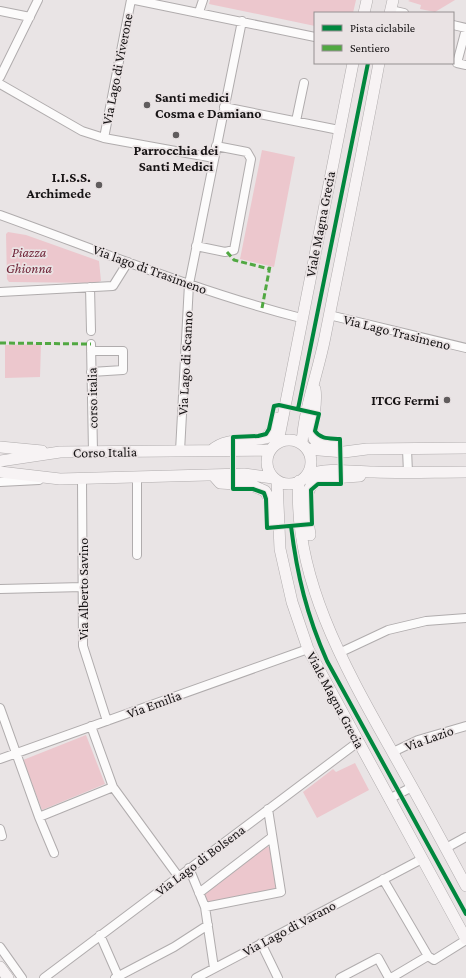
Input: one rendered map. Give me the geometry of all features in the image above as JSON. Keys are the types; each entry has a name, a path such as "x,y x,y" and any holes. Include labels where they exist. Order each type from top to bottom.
{"main road":[{"path":"364,12 367,0"},
{"name":"Viale Magna Grecia","path":"270,444 280,402 288,386 339,130 354,64"},
{"name":"Viale Magna Grecia","path":"304,447 306,411 315,385 379,64"},
{"name":"Viale Magna Grecia","path":"315,385 317,399 312,431 314,439 323,444 356,445 367,449"},
{"path":"466,448 367,449 344,452 304,447 293,440 284,440 270,444 266,464 275,479 284,484 305,481 319,471 408,473 466,472"},
{"name":"Corso Italia","path":"0,460 60,452 211,450 270,444"},
{"path":"304,447 311,462 305,481"},
{"path":"0,448 60,452"},
{"name":"Corso Italia","path":"0,472 60,479 244,474 275,479"},
{"name":"Viale Magna Grecia","path":"213,475 220,483 251,485 265,491 269,498 273,542 280,549"},
{"name":"Viale Magna Grecia","path":"275,479 280,549 292,602 308,649 466,940"},
{"name":"Viale Magna Grecia","path":"305,481 310,536 304,547 316,593 339,653 466,886"},
{"path":"0,967 8,978"}],"street":[{"path":"0,77 38,0"},
{"name":"Via Lago di Viverone","path":"104,138 130,0"},
{"name":"Via Lago di Viverone","path":"135,0 314,37"},
{"path":"199,12 203,0"},
{"path":"391,8 401,12"},
{"path":"0,11 30,17"},
{"path":"242,21 224,107 339,130"},
{"path":"454,25 466,28 457,63 466,65"},
{"path":"296,121 304,83"},
{"path":"0,84 82,131 104,138 214,158"},
{"name":"Via Lago di Scanno","path":"180,451 189,284 224,107"},
{"path":"196,246 225,252 234,250 251,159 247,152 216,146"},
{"name":"Via lago di Trasimeno","path":"0,215 189,284 258,307 302,318"},
{"path":"0,292 113,286 128,262"},
{"path":"90,288 91,331"},
{"name":"Via Lago Trasimeno","path":"329,315 466,348"},
{"name":"corso italia","path":"91,372 123,370 123,351 91,347 91,372 93,452"},
{"path":"407,449 408,473"},
{"name":"Corso Italia","path":"137,477 137,556"},
{"path":"0,482 60,479"},
{"name":"Via Alberto Savino","path":"82,479 83,646 108,720"},
{"path":"0,589 83,587"},
{"path":"339,653 388,630 426,621 466,618"},
{"name":"Via Emilia","path":"0,759 308,649"},
{"path":"0,708 39,817 54,853"},
{"path":"91,726 114,787 178,876"},
{"name":"Via Lazio","path":"393,752 418,740 466,726"},
{"name":"Via Lago di Bolsena","path":"44,978 358,742"},
{"path":"39,817 114,787"},
{"path":"389,799 412,787"},
{"path":"205,906 282,892 268,809"},
{"path":"199,893 272,837"},
{"path":"446,848 466,837"},
{"name":"Via Lago di Varano","path":"196,978 422,859"},
{"path":"189,868 205,906 214,968"},
{"path":"383,879 428,956 434,960 466,940"},
{"path":"100,935 117,977 174,947 208,925"},
{"path":"260,943 278,978"},
{"path":"0,947 22,978"},
{"path":"340,978 378,958 390,978 428,956"}],"green space":[{"path":"210,0 356,0 353,12 314,12 314,26 209,4"},
{"path":"455,0 435,12 420,9 421,5 408,1"},
{"path":"262,150 295,157 274,267 240,259"},
{"name":"Piazza Ghionna","path":"8,232 26,235 99,261 101,281 96,283 9,282 7,279 6,234"},
{"path":"41,344 40,377 5,378 5,345"},
{"path":"86,735 105,784 42,810 23,760"},
{"path":"355,763 369,790 317,818 303,792 333,769 336,772"},
{"path":"267,846 272,848 278,889 206,904 202,895"}],"marked path":[{"path":"227,252 234,260 269,269"},
{"path":"262,308 270,266"},
{"path":"0,343 91,344"}],"cycle path":[{"path":"298,409 368,64"},
{"path":"279,405 319,414 315,431 317,434 323,437 340,439 341,484 318,484 311,490 312,524 267,528 266,499 264,493 253,489 233,489 233,437 258,436 266,434 269,429 274,406 279,405"},
{"path":"291,526 296,561 308,611 327,661 466,914"}],"place":[{"name":"Santi medici Cosma e Damiano","path":"147,105"},
{"name":"Parrocchia dei Santi Medici","path":"176,135"},
{"name":"I.I.S.S. Archimede","path":"99,185"},
{"name":"ITCG Fermi","path":"447,400"}]}
